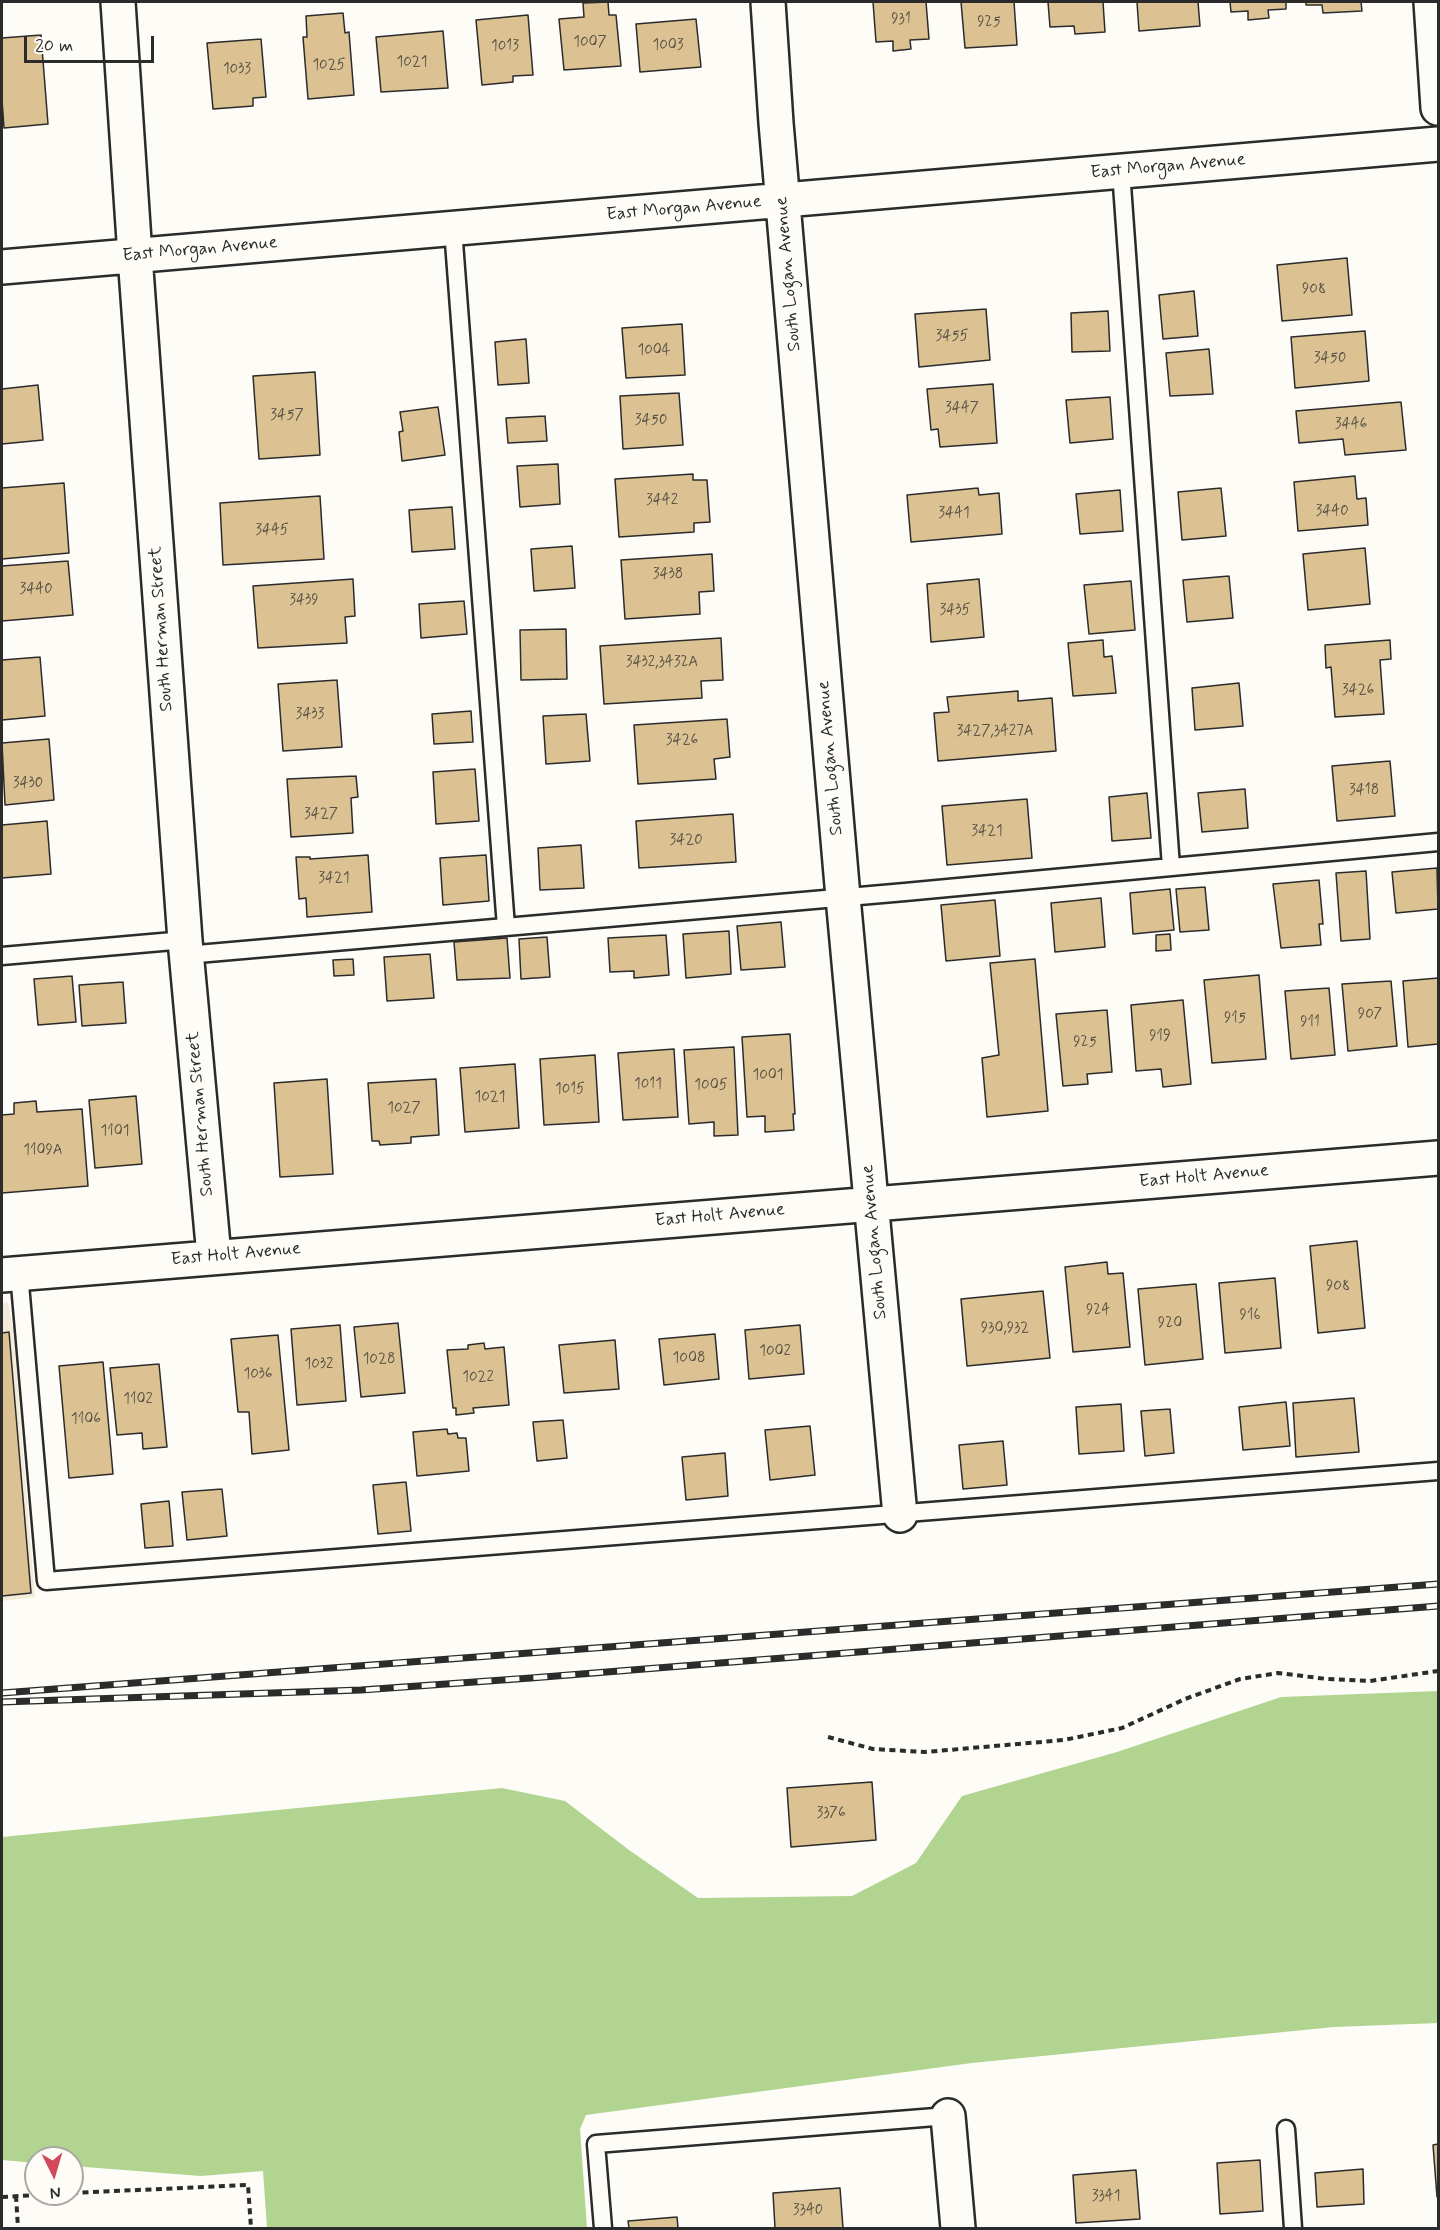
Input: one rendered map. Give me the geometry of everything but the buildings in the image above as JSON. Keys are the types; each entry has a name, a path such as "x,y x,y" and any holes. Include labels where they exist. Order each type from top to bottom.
{"street":[{"name":"South Herman Street","path":"118,2 186,947 214,1256"},
{"name":"South Logan Avenue","path":"768,2 843,897 900,1515"},
{"path":"1431,2 1438,108"},
{"name":"East Morgan Avenue","path":"2,267 1438,144"},
{"name":"East Holt Avenue","path":"10,1274 1438,1158"},
{"path":"948,2116 958,2229"}],"lane":[{"path":"1121,171 1171,867"},
{"path":"453,229 506,927"},
{"path":"2,956 506,927 1438,842"},
{"path":"10,1274 46,1581 1438,1471"},
{"path":"603,2229 596,2144 948,2116"},
{"path":"1286,2128 1293,2229"}],"path":[{"path":"828,1737 873,1749 925,1752 1064,1740 1122,1728 1185,1699 1240,1679 1278,1673 1370,1681 1438,1671"},
{"path":"84,2192 248,2185 250,2229"},
{"path":"16,2196 18,2229"},
{"path":"2,2197 24,2196"}],"shaded area":[{"path":"8,1302 13,1330 35,1597 2,1601 2,1303"}],"green space":[{"path":"1438,1691 1438,2023 1334,2027 972,2063 586,2115 580,2129 587,2228 267,2228 263,2171 201,2176 84,2167 84,2146 24,2146 24,2162 2,2160 2,1837 502,1788 565,1801 629,1850 698,1898 852,1896 916,1863 962,1796 1117,1752 1281,1697"}],"railway":[{"path":"2,1693 1438,1584"},
{"path":"2,1702 361,1690 1438,1606"}]}
